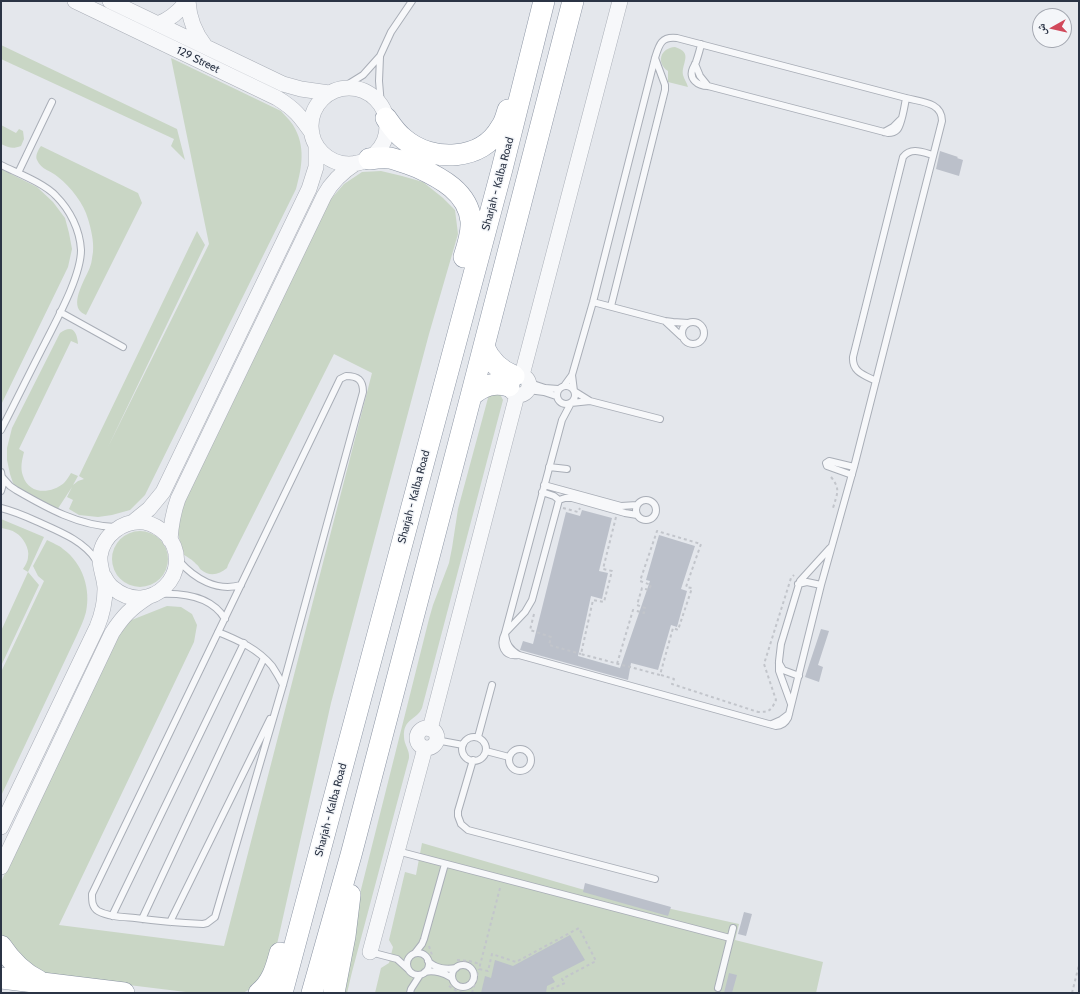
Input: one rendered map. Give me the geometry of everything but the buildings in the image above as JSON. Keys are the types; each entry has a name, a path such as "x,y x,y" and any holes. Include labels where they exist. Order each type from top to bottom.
{"highway":[{"path":"384,111 394,129 404,139 415,147 439,155 451,156 462,154 475,151 487,144 496,134 505,119 537,1"},
{"name":"Sharjah - Kalba Road","path":"282,993 502,169 544,1"},
{"path":"312,993 352,855 573,1"},
{"path":"362,161 379,158 399,160 438,178 452,186 461,196 468,207 471,220 470,234 409,467 408,483 411,508"},
{"path":"484,347 492,362 520,384"},
{"path":"471,396 482,387 489,385 520,384"},
{"path":"259,993 270,982 275,970 296,900 329,778 347,728 359,705"},
{"path":"334,993 348,920 352,855"},
{"path":"1,946 20,969 45,984"},
{"path":"1,978 124,993"}],"street":[{"name":"129 Street","path":"75,1 290,105 314,139"},
{"name":"129 Street","path":"110,1 283,84 301,89 335,90"},
{"path":"158,24 175,14 188,1"},
{"path":"188,1 193,25 199,38 206,46"},
{"path":"370,952 397,851 430,739 520,384 620,1"},
{"path":"1,827 97,627 102,613 105,589 100,555 104,544 110,535 119,527 133,522 149,509 163,492 309,189 316,167 311,123 316,106 322,99 335,90 353,88 364,90 374,96 384,111 387,130 384,141 378,151 346,169 337,177 330,185 324,196 178,499 171,526 170,540"},
{"path":"314,139 323,154 333,161 344,164 362,161"},
{"path":"1,867 112,633 128,612 165,587 172,579 176,558 174,548 170,540 163,531 154,526 144,522 133,522"},
{"path":"102,571 111,587 122,595 135,598 153,595"}],"lane":[{"path":"335,90 363,75 380,56 391,32 412,1"},
{"path":"671,37 702,44 934,105 941,112 942,121 852,475 821,585 792,704 788,718 780,726 520,655 513,652 506,640 505,633 562,420 575,398 572,375 593,302 658,47 666,38 671,37"},
{"path":"702,44 695,64 700,76 708,86 884,132 893,127 900,120 906,98"},
{"path":"380,56 379,81 384,111"},
{"path":"611,306 665,90 665,85 655,58"},
{"path":"18,173 52,102"},
{"path":"876,381 856,370 853,357 902,157 912,150 933,155"},
{"path":"1,165 43,185 56,195 73,220 79,236 81,251 78,268 60,312 1,430"},
{"path":"593,302 665,321 692,322 700,325 704,333 704,337 698,344 694,345 686,343 681,336 665,321"},
{"path":"60,312 123,347"},
{"path":"681,336 683,327 688,323"},
{"path":"562,420 558,399 561,388 572,375"},
{"path":"346,376 353,376 359,379 363,385 363,392 278,704 215,917 203,924 112,916 99,911 93,906 92,894 241,585 340,379 346,376"},
{"path":"520,384 544,390 565,405 590,400"},
{"path":"544,390 570,387 590,400 660,419"},
{"path":"852,475 827,466 826,463 829,461 854,467"},
{"path":"549,467 567,469"},
{"path":"1,491 2,475"},
{"path":"2,475 10,486 16,490 64,515 98,526 119,527"},
{"path":"544,485 620,506 637,505 643,500 650,501 653,503 656,510 653,517 647,520 640,518 637,515 572,498 559,500"},
{"path":"542,492 554,496 559,500"},
{"path":"505,633 525,612 532,600 559,500"},
{"path":"637,505 637,515"},
{"path":"1,508 16,512 79,542 93,555 102,571"},
{"path":"792,704 780,674 778,661 782,638 798,584 832,547"},
{"path":"176,558 186,569 209,584 223,588 241,585"},
{"path":"798,584 807,582 821,585"},
{"path":"153,595 180,594 202,599 218,609 225,618"},
{"path":"218,632 244,643 264,658 275,670 283,685"},
{"path":"112,916 244,643"},
{"path":"142,919 264,658"},
{"path":"778,661 783,670 799,676"},
{"path":"478,738 492,685"},
{"path":"170,922 278,704"},
{"path":"474,737 478,738 485,743 486,751 481,758 473,760 469,759 464,753 463,745 468,739 474,737"},
{"path":"430,739 463,745"},
{"path":"486,751 509,757"},
{"path":"473,760 458,811 459,820 464,828 655,879"},
{"path":"397,851 730,938"},
{"path":"410,991 409,971 406,965 407,961 408,958 419,949 424,939 445,864"},
{"path":"718,988 733,928"},
{"path":"410,991 428,967 429,959 424,939"},
{"path":"370,952 398,959 419,953 429,959 435,966 446,969 464,965 468,966 474,972 475,976 472,984 465,987 457,985 452,978 445,974 433,971 423,974 413,974 398,959"},
{"path":"452,978 453,972 456,968"}],"path":[{"path":"827,473 837,483 838,490 833,511"},
{"path":"560,508 578,512 580,507"},
{"path":"581,654 593,600 604,602 612,571 603,569 616,516"},
{"path":"617,664 634,610 644,613 645,608 637,605 642,588 649,590 651,585 640,581 657,531 701,544 686,587 692,588 678,630 673,628 660,675"},
{"path":"534,614 530,630 551,637 549,645 674,679 672,684 758,712 768,712 773,707 776,700 764,664 791,578 796,573"},
{"path":"472,993 500,888"},
{"path":"479,968 488,971 492,954 516,962 579,928 596,961 562,979 565,983 551,989 551,993"},
{"path":"429,944 429,959"},
{"path":"455,960 465,960 480,964"},
{"path":"1072,993 1079,965"},
{"path":"446,983 455,990 463,993"}],"green space":[{"path":"1,45 177,129 185,160 171,146 174,139 1,59"},
{"path":"675,47 681,49 685,55 683,75 688,87 668,82 668,71 662,64 661,56 663,53 670,48"},
{"path":"171,58 281,111 293,125 300,141 302,157 300,173 296,189 145,495 130,510 98,517 79,515 69,509 73,500 67,497 72,487 57,510 14,486 7,460 7,448 12,428 60,333 64,330 71,329 75,332 78,344 71,341 19,449 24,452 21,467 22,473 30,487 41,491 47,491 59,487 65,482 71,473 78,476 73,485 84,479 79,476 197,231 205,245 108,447 209,244"},
{"path":"1,125 16,133 19,129 23,131 24,139 21,146 11,148 1,144"},
{"path":"41,146 138,193 142,203 86,315 78,308 77,302 80,290 92,261 93,244 90,227 86,213 72,191 56,175 41,166 37,160 36,157"},
{"path":"1,169 37,187 53,202 65,218 72,249 68,267 1,405"},
{"path":"381,171 423,182 443,198 455,210 458,234 429,334 331,703 273,962 259,984 243,993 194,993 47,975 1,947 1,882 113,641 129,621 167,606 181,607 192,614 197,625 194,642 59,925 224,946 372,373 334,354 227,568 217,574 203,572 198,565 183,554 177,529 180,510 330,200 344,184 362,172"},
{"path":"500,394 503,400 422,708 420,712 408,723 404,731 404,740 409,752 409,758 347,993 335,993 429,619 449,563 458,509 488,398 489,395"},
{"path":"1,519 44,537 28,572 23,569 28,559 28,550 25,544 19,535 1,528"},
{"path":"134,531 146,531 156,535 164,543 168,553 168,565 164,575 156,583 146,587 134,587 124,583 116,575 112,565 112,553 116,543 124,535"},
{"path":"47,540 60,546 70,555 80,569 86,586 86,612 77,635 1,796 1,672 44,581 38,576 33,566"},
{"path":"28,572 39,585 1,666 1,631"},
{"path":"422,843 581,889 739,924 735,940 823,962 816,993 375,993 381,968 389,963 393,947 389,940 405,872 416,875"}]}
